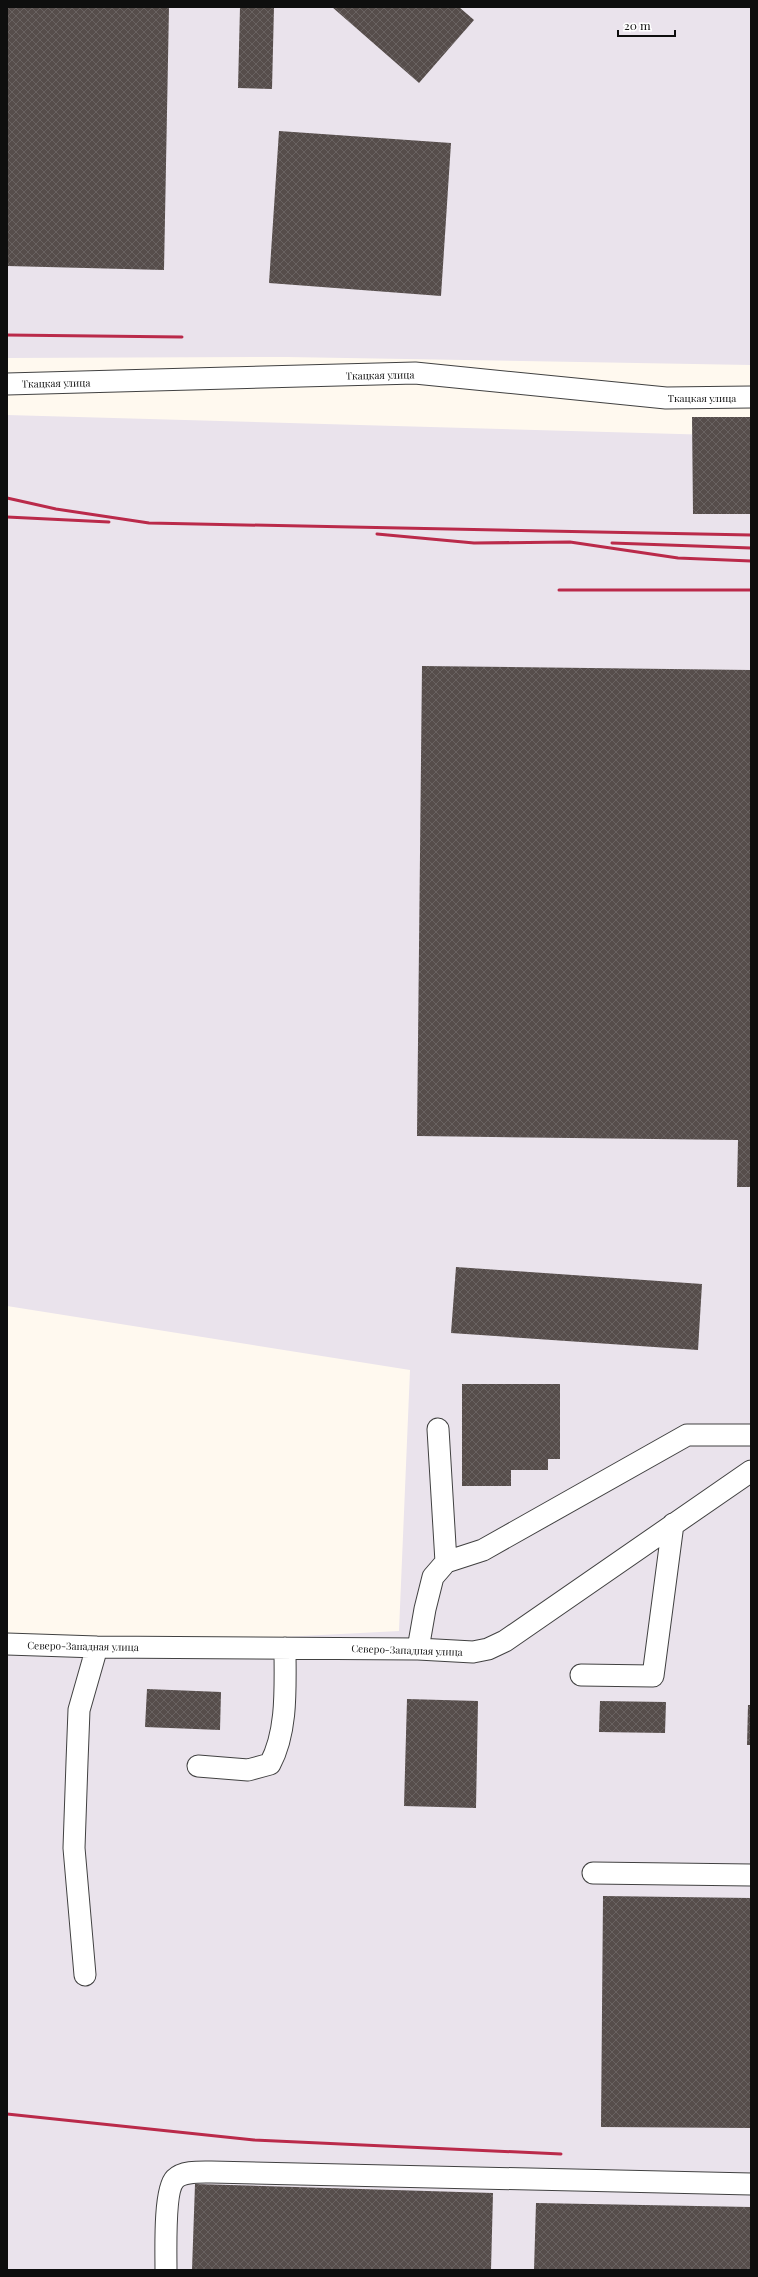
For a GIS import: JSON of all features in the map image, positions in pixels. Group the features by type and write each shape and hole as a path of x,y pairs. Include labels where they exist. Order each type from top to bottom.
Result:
{"street":[{"name":"Ткацкая улица","path":"7,384 415,373 666,398 751,397"},
{"path":"438,1429 446,1562"},
{"path":"418,1649 425,1609 433,1577 446,1562 483,1550 687,1435 751,1435"},
{"name":"Северо-Западная улица","path":"7,1644 97,1648 418,1649 473,1652 488,1649 505,1641 751,1471"},
{"path":"580,1675 653,1676 673,1524"},
{"path":"85,1975 74,1848 79,1710 97,1648"},
{"path":"198,1766 248,1770 270,1764 278,1749 284,1691 285,1648"},
{"path":"593,1873 751,1875"},
{"path":"166,2270 168,2192 175,2179 186,2173 211,2172 751,2184"}],"shaded area":[{"path":"7,7 751,7 751,365 287,357 7,358"},
{"path":"7,415 751,436 751,2270 7,2270 7,1651 399,1631 410,1370 7,1306"}],"building":[{"path":"7,7 169,7 164,270 7,266"},
{"path":"240,7 274,7 272,89 238,88"},
{"path":"332,7 459,7 474,20 419,83"},
{"path":"279,131 451,143 441,296 269,283"},
{"path":"692,417 751,417 751,514 693,514"},
{"path":"422,666 751,670 751,1187 737,1187 738,1140 417,1136"},
{"path":"456,1267 702,1284 698,1350 451,1333"},
{"path":"462,1384 560,1384 560,1459 548,1459 548,1470 511,1470 511,1486 462,1486"},
{"path":"147,1689 221,1692 220,1730 145,1727"},
{"path":"407,1699 478,1701 476,1808 404,1806"},
{"path":"600,1701 666,1702 665,1733 599,1732"},
{"path":"748,1705 751,1705 751,1745 747,1745"},
{"path":"603,1896 751,1898 751,2128 601,2127"},
{"path":"195,2184 493,2193 491,2270 192,2270"},
{"path":"536,2203 751,2207 751,2270 534,2270"}],"railway":[{"path":"7,335 182,337"},
{"path":"7,498 56,509 149,523 751,535"},
{"path":"7,517 109,522"},
{"path":"377,534 474,543 570,542 678,558 751,561"},
{"path":"612,543 751,548"},
{"path":"559,590 751,590"},
{"path":"7,2114 254,2140 561,2154"}]}
